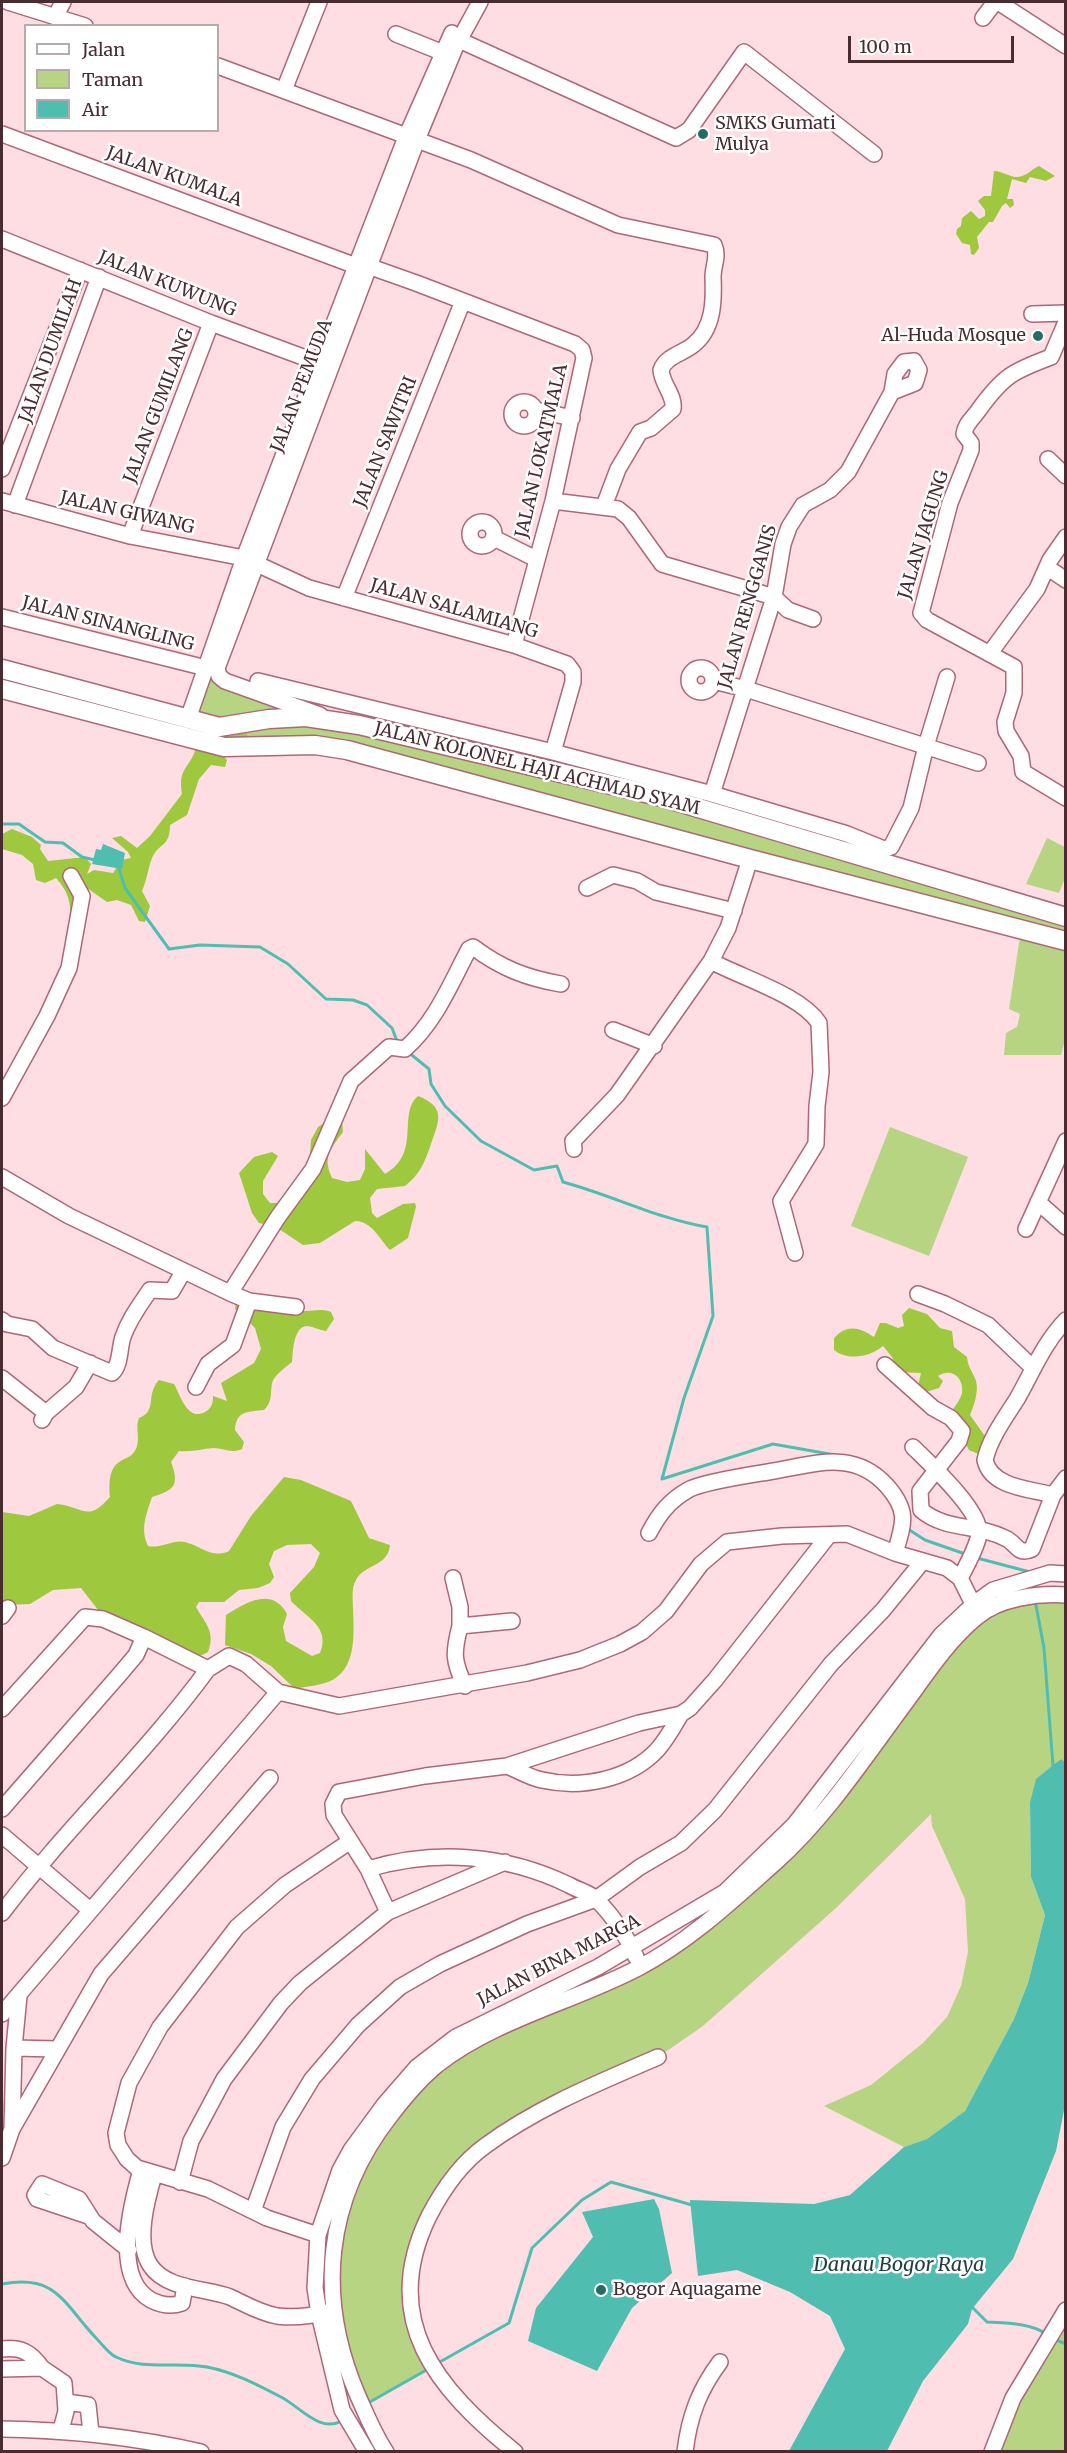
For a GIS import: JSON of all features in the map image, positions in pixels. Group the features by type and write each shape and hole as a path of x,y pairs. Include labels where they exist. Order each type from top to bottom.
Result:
{"main road":[{"name":"JALAN KOLONEL HAJI ACHMAD SYAM","path":"2,669 219,727 269,719 332,719 658,796 1065,917"},
{"path":"42,699 47,681"},
{"name":"JALAN KOLONEL HAJI ACHMAD SYAM","path":"2,689 224,747 304,745 347,750 1065,941"},
{"path":"788,869 801,839"},
{"path":"809,874 822,846"}],"street":[{"path":"8,2 78,24"},
{"path":"55,18 63,2"},
{"path":"284,90 319,2"},
{"name":"JALAN PEMUDA","path":"188,719 411,139 441,52 470,2"},
{"name":"JALAN PEMUDA","path":"411,139 480,2"},
{"path":"983,18 997,2 1065,46"},
{"path":"396,34 441,52"},
{"path":"459,40 676,138 689,130 744,52 874,154"},
{"path":"219,66 526,183 618,225 712,244 717,253 713,275 716,299 709,322 696,342 668,360 662,367 661,377 672,397 673,410 651,428 639,432 618,469 604,506"},
{"name":"JALAN KUMALA","path":"2,134 334,257"},
{"name":"JALAN KUWUNG","path":"2,239 211,323 320,363"},
{"name":"JALAN LOKATMALA","path":"334,257 463,301 575,344 582,350 584,358 553,501 514,645"},
{"name":"JALAN PEMUDA","path":"332,719 225,681 219,676 217,668 250,559 320,363 362,266"},
{"name":"JALAN DUMILAH","path":"2,469 80,270"},
{"name":"JALAN DUMILAH","path":"8,503 99,277"},
{"name":"JALAN SAWITRI","path":"344,598 463,301"},
{"path":"1032,314 1065,313"},
{"name":"JALAN JAGUNG","path":"1065,322 1055,352 1051,357 1038,360 1012,372 993,390 965,429 964,434 971,443 971,450 950,503 921,613 927,620 1014,667 1014,693 1005,722 1006,731 1021,756 1023,772 1065,798"},
{"name":"JALAN GUMILANG","path":"130,536 211,323"},
{"name":"JALAN RENGGANIS","path":"712,794 774,597 783,544 797,512 808,501 830,490 848,472 892,392"},
{"path":"536,410 572,418"},
{"path":"1048,459 1065,476"},
{"path":"553,501 618,509 629,518 662,564 774,597 788,610 813,619"},
{"name":"JALAN GIWANG","path":"8,503 130,536 250,559"},
{"path":"990,653 1037,590 1050,560 1065,537"},
{"path":"495,538 536,559"},
{"name":"JALAN SALAMIANG","path":"250,559 309,588 514,645 567,664 573,672 553,752"},
{"path":"1048,568 1065,580"},
{"name":"JALAN SINANGLING","path":"2,617 206,668"},
{"path":"258,681 553,752 712,794 847,834 885,849 891,847 911,808 926,746 947,677"},
{"path":"713,681 746,689 978,764"},
{"path":"574,1149 573,1141 602,1113 654,1046 711,961 734,911 750,859"},
{"path":"587,888 613,875 637,881 656,892 734,911"},
{"path":"2,1098 47,1016 69,968 82,896 71,876"},
{"path":"230,1293 278,1217 313,1169 351,1080 389,1047 405,1048 418,1036 442,1005 471,947 506,970 532,979 561,984"},
{"path":"711,961 740,977 791,999 819,1023 821,1072 816,1106 816,1144 781,1201 795,1253"},
{"path":"613,1030 654,1046"},
{"path":"1026,1229 1065,1141"},
{"path":"2,1177 69,1216 230,1293 249,1301 296,1307"},
{"path":"1038,1202 1065,1227"},
{"path":"3,1326 32,1329 53,1348 110,1373 115,1372 123,1336 135,1311 150,1290 172,1291 183,1272"},
{"path":"918,1294 945,1304 988,1326 1032,1367"},
{"path":"196,1387 212,1360 233,1345 249,1301"},
{"path":"1053,1495 1009,1484 992,1474 985,1460 989,1445 1041,1351 1065,1320"},
{"path":"2,1378 44,1417 76,1387 90,1363"},
{"path":"885,1365 933,1408 951,1418 962,1431 962,1436 920,1491 921,1510 933,1519 1007,1538 1018,1550 1026,1552 1032,1549 1053,1495 1065,1478"},
{"path":"913,1447 967,1506 979,1532 963,1572 976,1609"},
{"path":"649,1533 661,1511 690,1489 754,1475 839,1461 863,1465 876,1474 895,1494 904,1509 895,1553"},
{"path":"388,1912 368,1869 334,1815 333,1804 339,1792 414,1777 507,1766 639,1724 681,1714 690,1708 715,1680 829,1535"},
{"path":"2,1912 38,1865 106,1791 208,1669 229,1656 246,1664 279,1692 339,1706 465,1686 580,1660 620,1644 642,1632 666,1611 701,1564 727,1542 782,1536 855,1535 895,1553 963,1572"},
{"path":"253,2211 283,2127 312,2079 358,2025 400,1987 440,1964 527,1924 596,1899 640,1867 681,1843 715,1810 831,1664 883,1610 923,1561"},
{"path":"996,1597 1057,1594 1060,1573"},
{"name":"JALAN BINA MARGA","path":"385,2451 373,2431 315,2288 318,2235 331,2192 351,2150 384,2105 417,2067 456,2037 632,1948 725,1892 794,1825 941,1635 996,1597 1060,1573"},
{"path":"453,1578 460,1607 455,1664 465,1686"},
{"name":"JALAN BINA MARGA","path":"363,2446 342,2409 325,2312 336,2225 344,2200 366,2151 384,2124 416,2085 468,2044 641,1967 705,1923 785,1853 817,1819 976,1609"},
{"path":"2,1709 85,1617 104,1619 208,1669"},
{"path":"460,1626 512,1621"},
{"path":"4,1803 120,1674 136,1655 144,1637"},
{"path":"2,2014 279,1692"},
{"path":"507,1766 540,1780 562,1783 603,1779 620,1774 633,1769 657,1749 681,1714"},
{"path":"2,2158 12,2129 38,2088 57,2049 101,1974 270,1778"},
{"path":"2,1835 90,1910"},
{"path":"318,2235 253,2211 208,2189 148,2172 126,2159 118,2145 116,2133 129,2083 160,2027 237,1928 285,1885 349,1842"},
{"path":"368,1869 394,1861 433,1856 505,1862 559,1881 596,1899 632,1948 641,1967"},
{"path":"180,2182 191,2141 207,2108 224,2079 281,2003 339,1949 388,1912 505,1862"},
{"path":"12,2129 14,2048 19,1996"},
{"path":"14,2048 57,2049"},
{"path":"515,2451 453,2397 431,2365 415,2327 411,2272 423,2229 449,2180 483,2147 554,2103 658,2057"},
{"path":"148,2172 131,2210 129,2250 132,2281 142,2295 157,2304 174,2306 182,2303 185,2286"},
{"path":"148,2172 143,2235 150,2265 169,2280 228,2296 275,2315 325,2312"},
{"path":"88,2216 129,2250"},
{"path":"992,2451 1013,2398 1062,2316"},
{"path":"2,2349 24,2350 34,2357 42,2368 63,2381 66,2402 61,2430"},
{"path":"685,2451 693,2408 707,2378 720,2361"},
{"path":"2,2369 42,2368"},
{"path":"66,2402 88,2405 91,2433"},
{"path":"2,2429 91,2433 201,2451"}],"green space":[{"path":"471,2 480,2 459,40 219,676 331,719 607,785 1065,918 1066,1036 1061,1055 1004,1055 1006,1033 1017,1027 1020,1014 1009,1009 1021,930 349,750 224,747 2,689 2,669 188,719 441,52"},
{"path":"1039,166 1055,176 1046,181 1030,177 1026,183 1012,179 1007,199 1013,199 1014,205 1010,208 1006,203 1002,206 993,222 989,222 977,237 979,248 974,255 971,254 970,245 962,243 956,234 957,229 961,226 962,218 971,211 979,219 985,216 985,210 978,201 984,196 991,196 994,171 1018,177"},
{"path":"188,719 243,723 251,746 223,755 227,760 225,767 211,765 199,779 187,815 170,825 168,838 152,858 142,891 150,906 145,922 139,921 131,905 117,900 107,902 87,888 64,957 70,907 64,888 56,878 45,883 36,880 33,864 22,855 2,849 2,834 12,829 32,837 41,845 40,849 48,861 85,857 91,864 87,874 94,870 113,873 121,860 131,858 128,852 112,838 121,836 137,848 150,836 182,794 181,779 195,751"},
{"path":"1047,838 1065,847 1065,878 1059,893 1026,884"},
{"path":"418,1096 434,1106 438,1117 423,1164 414,1178 405,1186 377,1189 370,1198 372,1213 377,1218 403,1204 415,1203 408,1238 390,1250 371,1228 355,1221 320,1243 303,1245 276,1227 259,1223 252,1213 239,1173 254,1157 272,1152 278,1156 263,1181 263,1194 270,1203 280,1203 309,1168 311,1140 318,1127 330,1119 342,1120 343,1132 328,1158 332,1178 347,1182 360,1180 365,1169 365,1149 385,1174 403,1155 409,1113"},
{"path":"890,1127 968,1157 929,1256 851,1226"},
{"path":"249,1294 269,1298 299,1310 331,1312 334,1319 326,1331 306,1326 298,1331 294,1341 292,1362 273,1380 267,1407 264,1410 240,1415 236,1423 235,1430 244,1442 242,1449 231,1451 213,1448 179,1451 171,1462 175,1482 166,1492 152,1497 144,1534 148,1546 153,1547 180,1541 212,1553 229,1551 251,1516 284,1477 301,1480 351,1501 369,1538 390,1545 388,1552 385,1558 364,1571 354,1583 352,1651 344,1669 328,1682 295,1689 271,1666 251,1654 225,1645 226,1615 250,1602 266,1599 274,1601 287,1614 283,1627 286,1641 312,1656 320,1653 323,1644 320,1629 291,1601 290,1593 314,1567 320,1553 311,1544 287,1545 274,1551 269,1564 274,1577 270,1583 258,1588 239,1590 224,1602 199,1602 196,1607 208,1628 211,1639 208,1652 202,1655 189,1656 102,1615 81,1588 53,1590 30,1604 2,1605 2,1512 29,1516 57,1504 85,1511 91,1511 102,1505 110,1497 110,1482 115,1466 130,1456 137,1446 139,1418 148,1411 153,1391 159,1380 174,1384 185,1405 193,1413 205,1412 212,1405 213,1396 227,1401 221,1383 254,1363 261,1349 255,1328 235,1309 236,1302"},
{"path":"909,1308 927,1314 940,1328 952,1331 954,1347 967,1357 977,1385 976,1398 970,1415 987,1439 981,1455 969,1450 950,1415 962,1393 961,1383 956,1375 948,1373 938,1376 943,1381 939,1388 926,1392 917,1391 921,1373 897,1372 892,1357 883,1346 872,1353 859,1356 846,1356 834,1350 834,1338 848,1329 858,1329 874,1337 880,1323 898,1328 904,1326 902,1315"},
{"path":"1065,1594 1065,1763 1060,1759 1030,1803 1031,1877 1045,1915 1028,1983 1014,2019 965,2111 927,2139 904,2147 824,2106 871,2085 923,2043 947,2017 961,1986 968,1952 965,1899 932,1826 931,1814 836,1908 703,2026 658,2057 483,2147 423,2229 411,2297 432,2367 364,2406 331,2298 355,2171 436,2067 641,1967 785,1853 978,1615"},
{"path":"1065,2310 1065,2451 992,2452"}],"water":[{"path":"103,844 125,853 122,869 92,864 96,849 101,850"},
{"name":"Danau Bogor Raya","path":"1061,1759 1066,1763 1066,2100 1056,2151 1013,2259 972,2309 968,2324 923,2381 887,2451 789,2451 845,2349 830,2316 790,2292 737,2270 698,2276 690,2200 814,2204 850,2195 904,2147 927,2139 965,2111 1014,2019 1028,1983 1045,1915 1031,1877 1030,1803 1036,1779"},
{"name":"Bogor Aquagame","path":"654,2199 659,2209 672,2273 632,2308 597,2371 528,2341 536,2308 593,2237 582,2212"}],"waterway":[{"path":"2,824 19,824 45,842 63,843 82,857 95,860"},
{"path":"118,866 125,888 169,949 200,945 260,947 288,964 326,999 353,1000 367,1005 392,1028 397,1041"},
{"path":"408,1052 429,1069 431,1084 445,1106 481,1141 534,1170 557,1166 563,1182 653,1213 707,1227 713,1316 684,1398 662,1479 773,1444 835,1455"},
{"path":"908,1529 925,1540 968,1555"},
{"path":"977,1558 1030,1572"},
{"path":"1035,1600 1044,1648 1053,1766"},
{"path":"438,2363 509,2323 532,2248 582,2200 611,2182 692,2205"},
{"path":"2,2284 20,2282 47,2287 66,2303 106,2349 116,2357 138,2364 195,2365 217,2369 287,2400 318,2421 334,2424 343,2420"},
{"path":"972,2307 987,2322 1025,2326 1046,2334"},
{"path":"1054,2339 1066,2344"},
{"path":"368,2403 430,2368"}],"place":[{"name":"SMKS Gumati Mulya","path":"703,134"},
{"name":"Al-Huda Mosque","path":"1038,336"},
{"name":"Bogor Aquagame","path":"601,2290"}]}
